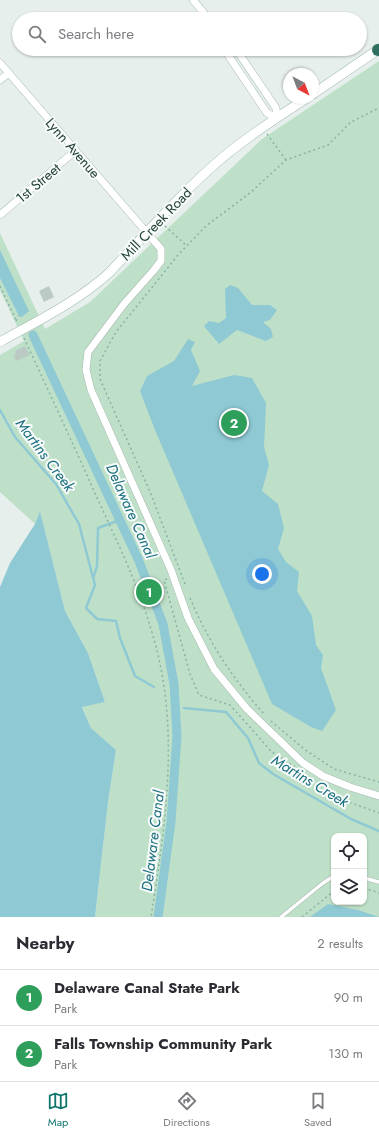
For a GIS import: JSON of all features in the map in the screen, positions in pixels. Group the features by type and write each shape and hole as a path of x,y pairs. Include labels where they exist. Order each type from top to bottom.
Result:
{"main road":[{"path":"319,90 379,50"},
{"name":"Mill Creek Road","path":"0,342 83,294 109,272 211,168 263,128 298,104"}],"street":[{"path":"193,0 203,12"},
{"path":"229,56 267,112 277,118"},
{"path":"241,56 276,108 277,118"},
{"name":"Lynn Avenue","path":"0,63 161,249 161,261 105,328 88,352 86,370 91,390 170,570 188,618 214,668 247,708 303,762 323,776 350,787 379,796"},
{"path":"0,80 9,73"},
{"name":"1st Street","path":"0,215 75,151"}],"lane":[{"path":"281,917 331,878"},
{"path":"367,879 379,882"}],"path":[{"path":"187,590 151,494 100,378 100,361 116,332 187,246 206,226 250,193 286,160 328,145 351,122 379,108"},
{"path":"263,128 286,160"},
{"path":"160,220 187,246"},
{"path":"0,286 16,321 19,316"},
{"path":"29,341 26,342 132,573 150,622 164,686 168,735 168,776 163,838 151,917"},
{"path":"189,597 202,627 221,659 267,718 304,749 334,769 379,782"},
{"path":"367,889 379,893"},
{"path":"302,917 331,893"}],"green space":[{"path":"379,61 379,917 95,917 108,802 116,750 91,728 82,706 105,702 88,653 65,611 40,511 35,524 0,492 0,355 24,341 0,290 0,233 45,329 90,302 262,139 314,104 319,104 319,101"}],"water":[{"path":"0,250 29,311 22,317 19,316 0,278"},
{"path":"230,285 238,288 252,305 270,305 277,310 270,320 263,322 271,329 273,337 266,341 237,330 219,344 204,326 209,321 219,323 226,318 225,289"},
{"path":"188,339 195,342 191,350 200,371 192,386 234,375 252,378 266,403 264,447 269,465 262,491 278,504 284,528 278,549 286,562 299,572 297,591 312,616 316,645 323,655 321,668 336,710 322,731 311,727 272,704 155,430 140,391 147,376 174,361"},
{"path":"40,511 65,611 88,653 105,702 82,707 91,728 116,750 108,802 95,917 0,917 0,587 10,563 35,524"},
{"path":"328,904 358,910 379,917 310,917"}],"building":[{"path":"49,286 54,297 44,302 39,291"},
{"path":"25,346 30,355 16,361 13,355 16,354 15,351"}],"waterway":[{"name":"Delaware Canal","path":"33,335 139,561 163,624 174,684 177,736 171,822 158,917"},
{"name":"Martins Creek","path":"0,410 15,437 56,484 79,524 95,585 86,608 97,619 116,621 120,638 135,676 154,687"},
{"path":"94,576 97,566 98,528 120,520"},
{"name":"Martins Creek","path":"184,708 226,712 248,738 259,763 273,774 351,819 379,831"}],"place":[{"name":"Falls Township Community Park","path":"234,423"},
{"name":"Delaware Canal State Park","path":"149,592"}]}
